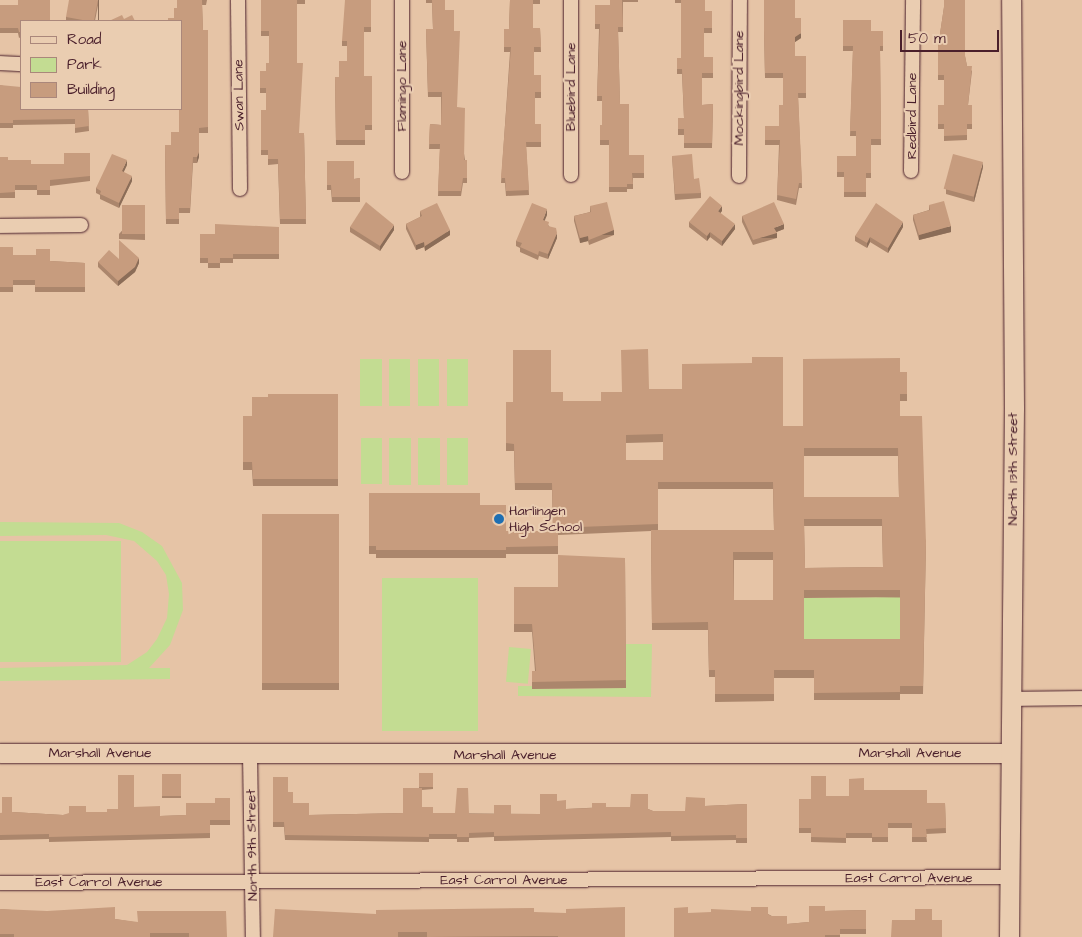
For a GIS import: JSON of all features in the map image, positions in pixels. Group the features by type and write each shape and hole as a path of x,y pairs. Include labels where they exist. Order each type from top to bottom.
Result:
{"street":[{"name":"Swan Lane","path":"238,0 240,189"},
{"name":"Flamingo Lane","path":"402,0 402,172"},
{"name":"Bluebird Lane","path":"571,0 571,175"},
{"name":"Mockingbird Lane","path":"739,176 740,0"},
{"name":"Redbird Lane","path":"912,171 913,0"},
{"name":"North 13th Street","path":"1009,937 1009,753 1012,699 1011,0"},
{"path":"0,64 20,64"},
{"path":"0,226 81,225"},
{"path":"1012,699 1082,698"},
{"name":"Marshall Avenue","path":"0,753 1009,753"},
{"name":"North 9th Street","path":"250,754 253,937"},
{"name":"East Carrol Avenue","path":"0,883 1009,877"}],"green space":[{"path":"360,359 382,359 382,406 360,406"},
{"path":"389,359 410,359 410,406 389,406"},
{"path":"418,359 439,359 439,406 418,406"},
{"path":"447,359 468,359 468,406 447,406"},
{"path":"361,438 382,438 382,484 361,484"},
{"path":"389,438 411,438 411,485 389,485"},
{"path":"418,438 440,438 440,485 418,485"},
{"path":"447,438 468,438 468,485 447,485"},
{"path":"0,522 119,523 142,532 162,546 182,583 183,610 170,645 149,668 170,668 170,679 0,681 0,668 127,665 147,652 157,639 167,618 169,594 166,575 157,561 134,541 106,535 0,536"},
{"path":"0,541 121,541 121,662 0,662"},
{"path":"382,578 478,578 478,731 382,731"},
{"path":"900,597 900,647 785,646 804,598"},
{"path":"626,644 652,644 651,697 518,696 518,686 532,686 533,689 626,688"},
{"path":"509,647 531,649 528,684 506,682"}],"building":[{"path":"18,0 50,0 50,20 20,20 20,32 18,28 0,28 0,5 18,5"},
{"path":"69,0 98,0 94,20 66,17"},
{"path":"177,0 202,0 203,30 208,30 208,127 199,128 199,152 197,157 193,157 190,208 179,208 179,219 166,219 165,145 171,145 171,132 179,132 179,110 182,110 182,20 168,20 168,18 174,18 174,8 177,8"},
{"path":"261,0 297,0 297,63 303,63 299,133 304,133 306,219 280,219 278,159 268,159 268,150 261,150 261,110 266,110 266,88 260,88 260,71 266,71 266,63 269,63 269,31 261,31"},
{"path":"345,0 371,0 371,27 364,27 364,76 372,76 372,125 365,125 365,140 336,140 335,77 339,77 339,61 347,61 347,41 342,41"},
{"path":"432,0 445,0 445,10 454,10 454,31 460,31 457,107 465,108 464,160 467,160 467,178 463,178 461,191 438,191 440,144 429,144 430,124 441,125 442,92 428,92 426,29 433,29"},
{"path":"510,0 533,0 533,28 540,28 541,47 534,47 534,75 541,75 541,92 535,92 535,124 541,124 541,142 526,142 529,190 506,191 505,178 501,178 511,47 504,47 504,29 509,29"},
{"path":"610,0 622,0 623,27 618,27 620,104 629,104 629,155 644,155 644,173 632,173 633,184 627,184 627,187 609,187 609,140 600,140 602,96 597,96 600,24 595,24 595,5 610,5"},
{"path":"681,0 705,0 705,11 712,11 712,28 704,28 704,57 713,57 713,73 702,73 702,105 713,104 712,143 684,143 684,129 678,129 678,118 684,118 682,69 677,69 677,58 681,58"},
{"path":"764,0 795,0 795,18 801,18 801,33 795,37 795,56 806,56 806,93 798,93 802,183 799,183 796,199 777,195 780,140 765,140 765,126 779,126 779,105 783,105 783,73 765,73"},
{"path":"944,0 965,0 965,56 967,66 972,66 968,105 972,105 972,124 967,124 967,135 944,136 944,124 938,124 938,105 944,105 944,75 938,75 938,47"},
{"path":"122,15 124,19 132,15 134,20 111,20"},
{"path":"843,20 871,20 871,31 883,31 883,46 880,46 881,139 871,139 871,173 866,173 866,192 844,192 844,172 837,172 837,156 856,156 856,131 850,131 853,46 843,46"},
{"path":"0,85 20,87 20,110 88,110 89,126 75,128 75,119 13,120 13,123 0,123"},
{"path":"64,153 90,153 90,176 50,180 50,190 37,190 37,185 15,185 15,192 0,193 0,157 8,157 8,160 31,160 31,164 64,164"},
{"path":"112,154 127,160 122,171 132,176 119,203 100,194 101,191 96,188"},
{"path":"692,154 694,179 699,178 701,193 675,194 672,156"},
{"path":"953,154 983,162 974,197 944,189"},
{"path":"327,161 354,161 354,179 360,178 360,197 332,197 331,185 327,185"},
{"path":"710,196 722,206 718,211 735,224 722,241 710,232 707,236 689,222"},
{"path":"944,201 951,226 919,235 913,215 930,210 929,205"},
{"path":"366,202 394,225 380,246 350,227"},
{"path":"607,202 614,230 589,240 588,236 580,238 574,216 591,212 590,206"},
{"path":"774,202 784,224 774,228 777,233 753,240 742,216"},
{"path":"437,203 450,230 425,246 424,242 416,245 406,224 422,216 420,211"},
{"path":"532,203 547,209 543,220 549,222 548,226 556,228 557,233 548,254 539,251 538,255 520,247 522,243 516,241"},
{"path":"876,203 903,222 888,248 870,237 867,243 855,236"},
{"path":"122,205 145,205 145,234 122,234"},
{"path":"215,224 279,227 279,254 233,254 233,258 220,258 220,263 208,263 208,258 200,258 200,234 215,234"},
{"path":"119,240 139,258 135,267 118,281 98,262 109,250 119,259"},
{"path":"0,247 13,247 13,255 36,255 36,249 50,249 50,261 85,263 85,287 35,287 35,280 13,280 13,287 0,287"},
{"path":"648,349 649,389 682,389 682,364 752,363 752,357 783,357 783,426 803,426 803,359 900,358 900,372 907,372 907,394 900,394 900,416 922,416 926,543 923,686 900,686 900,692 814,693 814,670 774,670 774,694 715,694 715,670 709,670 708,622 652,623 651,530 774,530 773,482 658,482 658,524 553,528 552,483 515,483 514,444 506,443 506,402 513,402 513,350 551,350 551,392 563,392 563,401 601,401 601,392 622,392 621,350","holes":["663,434 663,460 626,460 626,435","804,448 898,448 899,497 804,497","804,519 882,519 883,567 805,568","733,552 773,552 773,600 734,600","804,590 900,590 900,639 804,639"]},
{"path":"268,394 338,394 338,479 253,479 252,462 243,462 243,416 252,416 252,397 268,397"},
{"path":"369,493 480,493 480,505 506,505 506,531 558,531 558,546 506,547 506,550 376,550 376,546 369,546"},
{"path":"262,514 339,514 339,683 262,683"},
{"path":"558,555 625,558 626,680 532,682 532,671 536,671 532,624 514,624 514,587 558,587"},
{"path":"419,773 433,773 433,787 419,787"},
{"path":"162,774 181,774 181,796 162,796"},
{"path":"118,775 134,775 134,807 160,806 160,816 186,815 186,803 215,803 215,798 230,798 230,820 210,820 210,833 49,837 49,834 0,835 2,797 12,797 12,812 63,815 69,813 69,806 86,806 86,812 107,812 107,809 118,809"},
{"path":"811,776 826,776 826,796 849,796 849,779 864,778 864,790 927,790 927,803 945,803 946,828 926,829 927,837 912,837 912,823 888,823 888,837 872,837 872,833 846,833 846,838 811,837 811,828 799,828 799,799 811,799"},
{"path":"273,777 288,777 288,792 293,792 293,803 309,803 309,815 403,813 403,788 422,788 422,807 433,807 433,813 455,813 457,788 468,788 469,814 494,814 494,805 511,805 511,814 540,814 540,794 557,794 557,801 566,800 566,809 592,808 592,803 606,803 606,807 630,807 631,794 648,794 648,809 653,811 685,811 686,797 705,798 705,806 747,804 747,838 736,838 736,835 671,836 671,832 494,836 494,832 469,833 469,837 457,837 457,834 429,834 429,837 285,835 284,822 273,822"},
{"path":"809,906 825,906 825,911 866,910 866,929 840,929 840,935 825,935 825,937 674,937 674,908 688,907 688,913 711,912 711,909 751,911 751,907 768,907 768,914 771,916 787,916 787,924 809,922"},
{"path":"115,907 115,919 138,922 137,911 226,911 227,937 189,937 189,933 150,933 150,937 14,937 14,934 0,934 0,909 47,911"},
{"path":"625,907 625,937 427,937 427,932 398,932 398,937 273,937 275,909 376,914 376,910 534,908 534,912 566,913 566,909"},
{"path":"915,909 932,909 932,920 942,920 942,937 891,937 892,920 915,920"}],"place":[{"name":"Harlingen High School","path":"499,519"}]}
